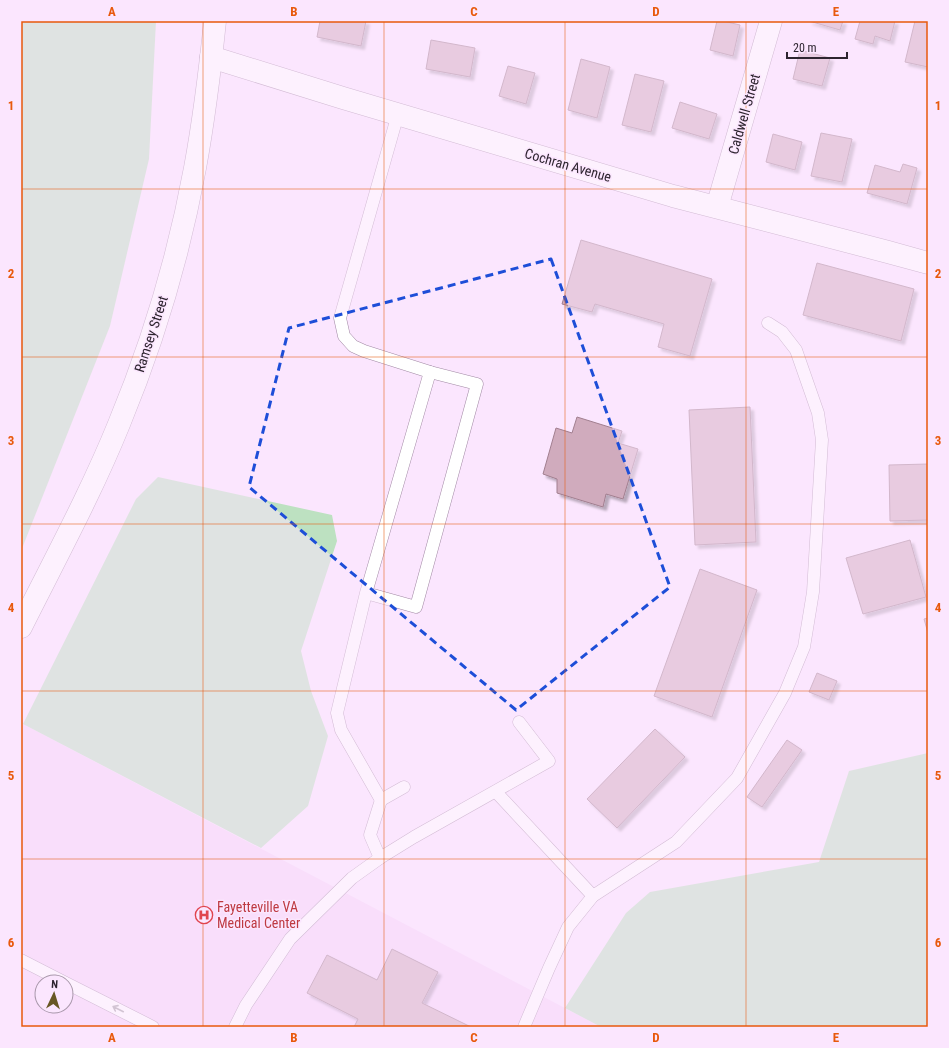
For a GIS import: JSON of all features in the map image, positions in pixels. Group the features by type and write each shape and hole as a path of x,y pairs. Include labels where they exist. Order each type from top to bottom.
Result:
{"street":[{"name":"Ramsey Street","path":"21,626 95,478 119,424 143,360 165,293 194,169 215,21"},
{"name":"Caldwell Street","path":"716,207 771,21"},
{"name":"Cochran Avenue","path":"211,57 673,196 928,263"}],"lane":[{"path":"366,593 416,607 477,384 430,372 364,351 353,346 344,336 340,318 398,114"},
{"path":"524,1027 568,927 593,896 676,842 737,778 785,693 804,647 813,592 822,440 818,413 796,350 782,332 768,323"},
{"path":"381,800 341,730 337,713 366,593 430,372"},
{"path":"235,1027 246,1005 290,939 352,878 380,858 549,761 519,722"},
{"path":"380,858 370,835 381,800 404,787"},
{"path":"496,792 593,896"},
{"path":"21,960 49,974"},
{"path":"74,987 153,1027"}],"highlighted area":[{"path":"551,259 670,587 516,710 249,487 289,328"}],"shaded area":[{"name":"Fayetteville VA Medical Center","path":"23,724 601,1027 21,1027 21,728"}],"green space":[{"path":"21,21 156,21 149,159 110,326 21,551"},
{"path":"158,477 332,515 337,541 301,651 311,691 328,736 308,806 261,848 23,724 136,499"},
{"path":"928,753 928,1027 601,1027 565,1008 626,913 650,892 819,862 849,771"}],"building":[{"path":"320,21 366,21 361,46 317,37"},
{"path":"717,21 740,25 733,56 710,50"},
{"path":"809,21 843,21 840,30"},
{"path":"860,21 895,21 890,41 875,36 873,44 855,39"},
{"path":"915,21 928,22 928,67 905,62"},
{"path":"431,40 475,48 470,77 426,69"},
{"path":"800,50 830,58 822,86 793,79"},
{"path":"581,59 610,67 597,118 568,110"},
{"path":"508,66 535,73 526,104 499,96"},
{"path":"635,74 664,81 651,132 622,125"},
{"path":"680,102 717,114 709,139 672,128"},
{"path":"821,133 852,139 842,182 811,176"},
{"path":"773,134 802,142 795,170 766,162"},
{"path":"903,164 917,168 907,204 867,193 875,165 900,172"},
{"path":"581,240 712,279 690,356 658,347 664,324 595,304 592,312 562,304"},
{"path":"817,263 914,289 901,341 803,315"},
{"path":"750,407 756,542 695,545 689,410"},
{"path":"577,417 622,431 618,443 638,449 623,499 606,494 603,507 557,493 557,479 543,474 556,428 572,433"},
{"path":"928,464 928,520 890,521 889,465"},
{"path":"910,540 926,597 863,614 846,558"},
{"path":"700,569 757,590 712,717 654,696"},
{"path":"928,618 928,633 924,619"},
{"path":"817,673 837,681 829,700 809,692"},
{"path":"655,729 685,757 617,828 587,799"},
{"path":"787,740 802,750 762,807 747,797"},
{"path":"392,949 438,972 422,1003 471,1027 354,1027 358,1019 307,993 327,955 377,980"}],"place":[{"name":"Fayetteville VA Medical Center","path":"204,915"}]}
